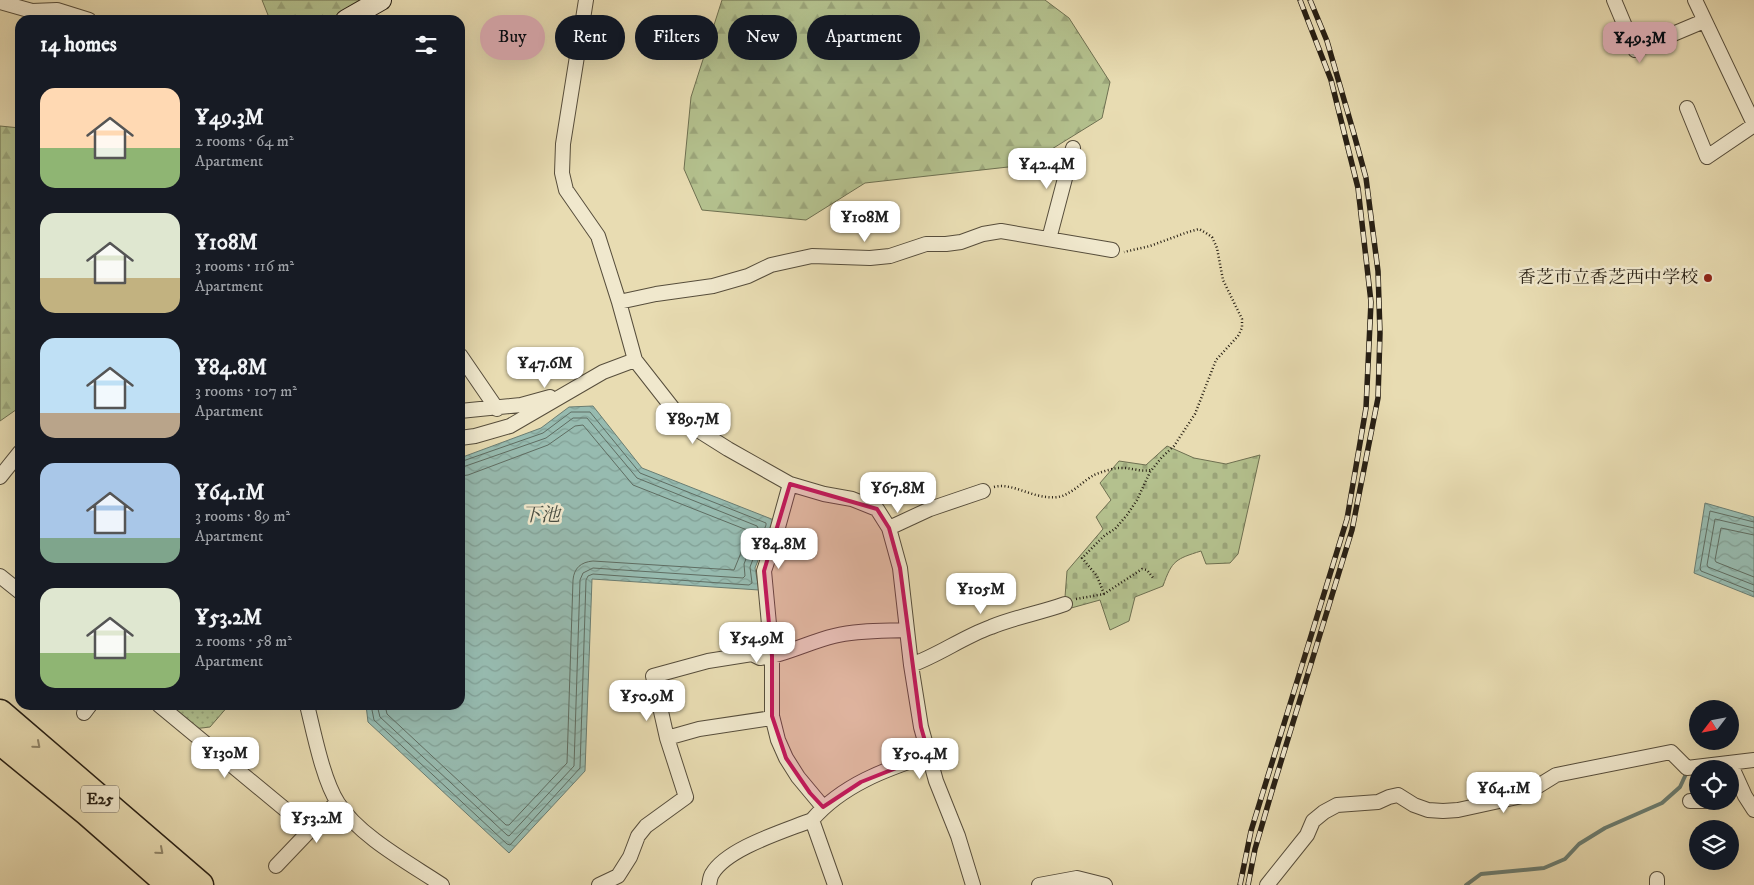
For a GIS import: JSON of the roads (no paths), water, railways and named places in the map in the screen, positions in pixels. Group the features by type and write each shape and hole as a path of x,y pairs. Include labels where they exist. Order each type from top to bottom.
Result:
{"highway":[{"name":"E25","path":"0,713 200,885"},
{"name":"E25","path":"0,741 88,813 170,885"},
{"path":"0,757 73,812 88,813"}],"street":[{"path":"359,15 381,0"},
{"path":"586,0 563,144 562,173 566,190 598,236 620,302 635,360 682,420 768,473 790,484 824,494 852,499 877,509 889,528 900,568 911,664 921,728 936,781 958,836 973,885"},
{"path":"1614,0 1635,50 1704,21"},
{"path":"1686,108 1707,157 1754,124 1695,0"},
{"path":"0,2 32,11 56,10 72,15"},
{"path":"1049,239 1073,148"},
{"path":"620,302 656,294 713,286 748,276 772,265 812,256 870,258 890,256 926,244 961,242 983,234 1001,231 1112,250"},
{"path":"465,437 510,426 603,372 635,360"},
{"path":"465,362 498,409"},
{"path":"465,411 498,409 521,405 566,393"},
{"path":"0,478 15,458"},
{"path":"790,484 764,571 772,656 772,718 778,740 786,758 798,777 823,807"},
{"path":"889,528 930,509 983,491"},
{"path":"0,576 15,588"},
{"path":"911,664 933,656 989,627 1065,604"},
{"path":"600,885 618,876 630,857 638,836 646,826 686,797 667,738 653,676 708,661 752,654 760,658 786,653 816,640 837,635 907,630"},
{"path":"165,710 310,830"},
{"path":"308,710 328,782 337,802 358,828 442,885"},
{"path":"667,738 699,729 772,718"},
{"path":"1267,885 1307,835 1314,821 1324,812 1337,805 1378,802 1388,797 1398,796 1414,805 1442,812 1522,796 1556,775 1670,752 1689,768"},
{"path":"709,885 712,874 721,863 738,851 812,820 823,807 861,782 929,755"},
{"path":"1739,762 1754,760"},
{"path":"1739,793 1752,805"},
{"path":"276,866 337,802"},
{"path":"812,820 835,885"},
{"path":"1039,885 1077,878 1105,885"}],"water":[{"name":"下池","path":"593,406 642,468 774,520 755,568 759,590 592,579 585,771 509,853 368,722 367,710 465,710 465,456 541,428 569,407"},
{"path":"1705,503 1754,517 1754,597 1694,573"}],"waterway":[{"path":"1466,885 1481,874 1544,868 1565,859 1579,844 1605,828 1662,803 1680,787 1688,773"}],"railway":[{"path":"1240,885 1251,831 1347,519 1366,408 1371,302 1358,188 1331,80 1300,0"},
{"path":"1248,885 1255,849 1352,530 1378,398 1380,333 1378,271 1366,178 1327,41 1310,0"}],"place":[{"name":"香芝市立香芝西中学校","path":"1708,278"}]}
